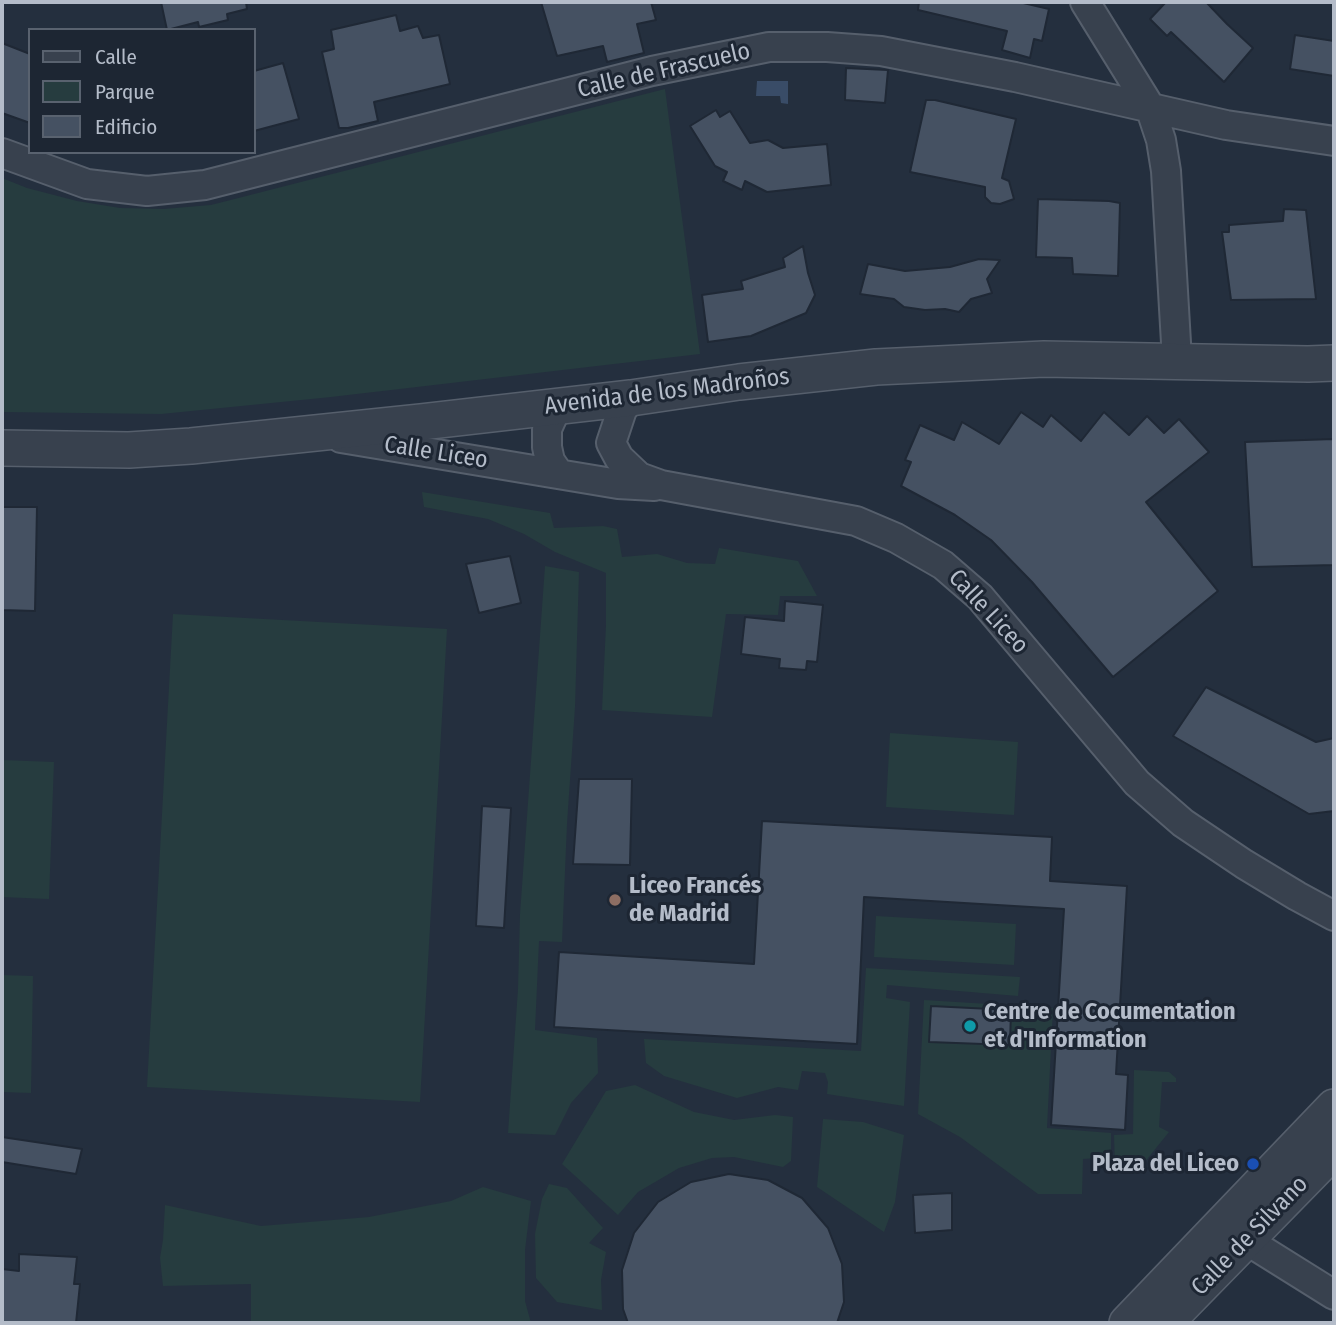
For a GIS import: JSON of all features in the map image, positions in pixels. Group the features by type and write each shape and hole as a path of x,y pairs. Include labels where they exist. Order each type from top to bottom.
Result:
{"street":[{"path":"1085,2 1150,107 1161,139 1167,171 1177,360"},
{"name":"Calle de Frascuelo","path":"2,153 87,184 148,191 205,185 652,71 769,47 881,51 1015,77 1226,125 1334,141"},
{"name":"Avenida de los Madroños","path":"2,448 128,450 191,446 557,407 739,382 876,367 1044,359 1334,363"},
{"name":"Calle Liceo","path":"631,398 622,410 611,443 619,458 639,477 661,485 856,521 896,538 943,565 980,597 1137,783 1183,823 1244,864 1334,916"},
{"path":"557,407 547,429 547,447 550,461 559,474"},
{"name":"Calle Liceo","path":"314,434 618,484 661,485"},
{"name":"Calle Liceo","path":"1244,864 1334,893"},
{"name":"Calle de Silvano","path":"1127,1323 1334,1107"},
{"name":"Calle de Silvano","path":"1165,1323 1334,1150"},
{"path":"1246,1240 1334,1295"}],"green space":[{"path":"665,89 700,354 161,414 2,412 2,178 27,188 77,201 120,208 164,209 211,205"},
{"path":"422,492 550,513 554,528 603,526 617,529 622,557 657,554 687,563 715,564 719,548 798,561 817,596 780,596 778,615 726,614 712,717 602,710 606,573 555,552 524,534 488,519 424,507"},
{"path":"545,566 579,572 575,707 562,942 539,941 535,1030 597,1038 598,1073 571,1103 555,1135 508,1133 518,989 520,914"},
{"path":"173,614 447,629 420,1102 147,1087"},
{"path":"890,733 1018,742 1014,815 886,807"},
{"path":"2,760 54,762 49,899 2,897"},
{"path":"876,916 1016,924 1014,965 874,957"},
{"path":"866,968 1020,977 1018,996 887,985 886,998 910,1002 904,1106 827,1094 828,1082 825,1073 802,1071 798,1090 778,1087 737,1098 664,1076 646,1063 644,1039 861,1051"},
{"path":"2,975 33,976 31,1093 2,1092"},
{"path":"924,1000 1053,1008 1047,1128 1111,1133 1111,1157 1083,1159 1082,1194 1038,1194 960,1137 918,1114"},
{"path":"1134,1070 1169,1072 1176,1078 1176,1082 1162,1082 1159,1127 1169,1132 1135,1174 1115,1167 1114,1135 1133,1134"},
{"path":"635,1085 694,1112 734,1120 775,1115 793,1117 791,1161 783,1167 734,1157 712,1158 679,1168 638,1192 618,1215 562,1164 606,1091"},
{"path":"823,1119 863,1122 904,1135 895,1202 884,1232 817,1187"},
{"path":"549,1184 567,1188 603,1228 589,1243 606,1252 601,1280 602,1310 557,1302 536,1278 535,1234 542,1199"},
{"path":"483,1187 531,1201 525,1250 525,1301 531,1323 251,1323 251,1284 163,1286 160,1258 165,1205 261,1226 369,1217 451,1201"}],"water":[{"path":"757,81 788,81 788,104 781,103 780,96 756,96"}],"building":[{"path":"161,2 246,2 247,9 227,14 228,20 199,27 198,22 167,28"},
{"path":"541,2 651,2 656,20 637,24 644,53 607,62 603,46 557,56"},
{"path":"919,2 1019,2 1049,9 1042,41 1034,39 1030,58 1002,50 1007,31 918,10"},
{"path":"1166,2 1206,2 1253,48 1224,82 1171,32 1167,36 1150,19"},
{"path":"396,15 400,31 418,26 423,38 439,35 450,84 374,102 378,121 339,128 322,52 334,49 331,30"},
{"path":"1295,35 1334,41 1334,76 1290,69"},
{"path":"2,43 28,53 28,122 2,113"},
{"path":"283,63 299,119 256,130 256,70"},
{"path":"846,68 888,70 885,103 845,100"},
{"path":"926,100 1016,119 1002,178 1009,181 1014,199 1000,204 991,203 985,197 985,187 910,172"},
{"path":"716,110 720,117 730,111 750,143 768,140 783,148 827,144 831,185 767,192 745,181 742,190 723,181 727,172 715,166 690,126"},
{"path":"1038,199 1120,203 1118,276 1073,274 1072,258 1036,257"},
{"path":"1284,209 1306,210 1316,299 1231,300 1222,232 1229,232 1229,225 1283,221"},
{"path":"803,246 815,295 806,313 751,336 708,342 702,295 743,289 741,281 785,267 783,258"},
{"path":"979,259 1000,260 987,279 992,293 971,299 959,312 904,307 894,299 860,294 868,264 905,271 950,267"},
{"path":"1021,412 1043,427 1051,415 1081,441 1104,412 1129,435 1147,416 1164,433 1179,419 1209,452 1146,502 1218,591 1113,677 1032,582 991,540 955,515 901,486 911,462 905,460 920,425 954,440 962,422 999,444"},
{"path":"1334,439 1334,565 1252,567 1245,442"},
{"path":"2,507 37,507 35,611 2,610"},
{"path":"510,556 521,603 479,613 466,564"},
{"path":"785,601 823,605 817,662 807,661 806,670 779,668 780,659 741,654 745,617 784,621"},
{"path":"1206,687 1316,742 1334,738 1334,811 1309,814 1173,736"},
{"path":"579,779 632,779 630,865 573,864"},
{"path":"482,806 511,808 504,928 476,926"},
{"path":"762,821 1052,837 1050,881 1127,886 1116,1074 1128,1075 1125,1130 1051,1125 1064,909 864,897 857,1044 554,1027 559,952 754,964"},
{"name":"Centre de Cocumentation et d'Information","path":"931,1006 1011,1010 1010,1045 929,1042"},
{"path":"2,1137 82,1149 76,1174 2,1162"},
{"path":"729,1174 768,1180 802,1198 828,1228 842,1264 844,1302 837,1323 628,1323 623,1309 622,1270 634,1233 658,1202 691,1182"},
{"path":"952,1193 952,1230 915,1233 913,1195"},
{"path":"19,1254 77,1257 74,1284 80,1284 76,1323 2,1323 2,1269 19,1271"}],"place":[{"name":"Liceo Francés de Madrid","path":"615,900"},
{"name":"Centre de Cocumentation et d'Information","path":"970,1026"},
{"name":"Plaza del Liceo","path":"1253,1164"}]}
